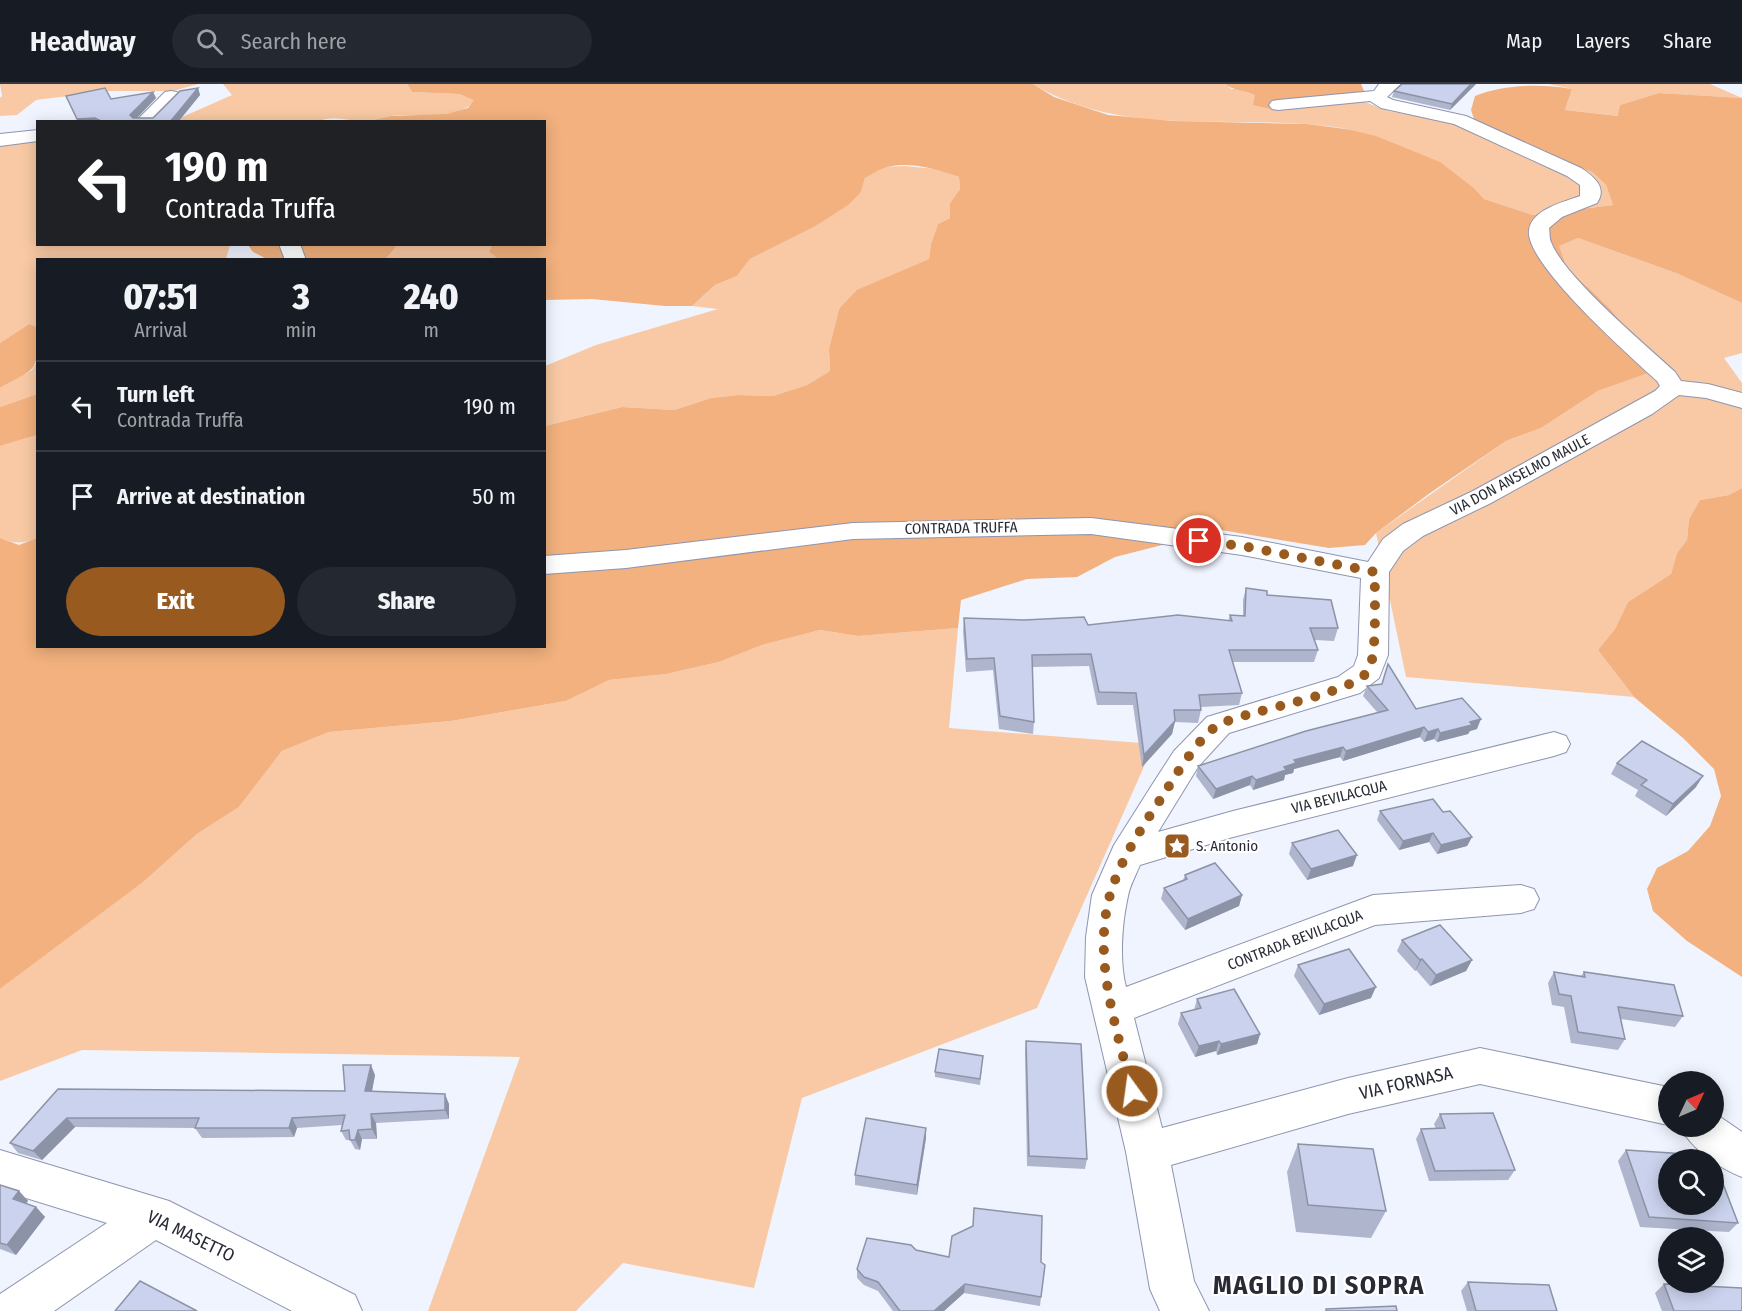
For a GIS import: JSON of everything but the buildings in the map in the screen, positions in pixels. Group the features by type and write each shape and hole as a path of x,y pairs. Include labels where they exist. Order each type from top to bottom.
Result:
{"street":[{"path":"1392,84 1386,87 1377,99 1387,104 1460,120 1574,172 1590,183 1590,199 1564,208 1542,222 1537,230 1537,238 1544,252 1564,276 1668,377 1673,387 1708,391 1742,401"},
{"path":"146,120 171,96"},
{"path":"1278,105 1371,96"},
{"path":"0,140 36,135"},
{"name":"VIA DON ANSELMO MAULE","path":"1375,572 1393,545 1413,530 1482,497 1643,409 1673,387"},
{"name":"CONTRADA TRUFFA","path":"546,565 626,560 853,531 1090,526 1242,546 1375,572"},
{"path":"1186,1311 1173,1289 1147,1152 1104,977 1105,937 1110,895 1126,855 1186,759 1218,725 1349,686 1368,671 1373,655 1375,572"},
{"name":"VIA BEVILACQUA","path":"1126,855 1233,824 1554,744"},
{"name":"CONTRADA BEVILACQUA","path":"1112,1009 1373,910 1521,899"},
{"name":"VIA FORNASA","path":"1147,1152 1348,1096 1480,1066 1658,1104"},
{"path":"1716,1137 1742,1156"},
{"name":"VIA MASETTO","path":"0,1170 154,1216 339,1311"},
{"path":"15,1311 154,1216"}],"shaded area":[{"path":"0,84 198,84 173,91 109,91 36,100 17,115 0,116 2,96"},
{"path":"223,84 407,84 412,92 459,94 475,100 458,112 436,115 401,115 374,120 334,118 323,120 176,120 232,95"},
{"path":"407,84 1033,84 1054,97 1108,115 1172,121 1307,124 1376,136 1440,162 1475,189 1484,199 1533,215 1613,205 1606,185 1592,172 1566,163 1475,122 1471,110 1475,96 1498,89 1523,86 1572,89 1565,110 1618,116 1620,105 1659,93 1742,98 1742,303 1676,273 1578,238 1559,246 1566,266 1610,309 1634,339 1648,373 1598,391 1541,428 1506,441 1430,493 1376,533 1365,545 1329,548 1221,530 1115,557 1077,577 1027,579 961,600 958,628 858,636 820,630 762,645 719,662 666,674 609,680 566,701 451,721 329,732 282,751 239,807 197,834 142,883 0,989 0,538 19,545 36,538 36,648 546,648 546,426 622,407 674,410 711,398 738,395 773,396 807,385 830,371 829,349 839,309 857,290 929,259 938,224 950,218 950,203 960,189 959,177 933,169 914,165 896,165 881,169 865,178 861,192 848,205 814,227 750,259 737,276 715,285 692,306 665,306 592,299 546,300 546,258 497,258 489,252 492,246 546,246 546,120 373,120 391,116 447,114 468,108 474,100 459,94 412,92"},
{"path":"1033,84 1225,84 1231,89 1245,89 1289,106 1357,99 1388,111 1491,129 1566,163 1592,172 1606,185 1613,205 1533,215 1484,199 1475,189 1347,129 1264,122 1145,119 1107,113 1069,102"},
{"path":"1225,84 1361,84 1365,93 1271,109 1253,105 1255,95"},
{"path":"1549,84 1710,84 1742,98 1659,93 1620,105 1619,116 1565,110 1572,89"},
{"path":"36,140 36,246 230,246 226,258 36,258 36,327 29,324 0,343 0,142"},
{"path":"885,167 937,169 959,177 960,189 950,203 950,218 938,224 929,259 870,285 839,309 829,349 830,371 807,385 773,396 738,395 711,398 674,410 622,407 546,426 546,366 596,345 718,309 692,306 715,285 737,276 750,259 814,227 861,192 865,178"},
{"path":"1578,238 1676,273 1742,303 1742,353 1724,358 1742,383 1742,488 1729,495 1700,500 1689,519 1687,540 1677,553 1671,574 1628,602 1615,629 1598,650 1634,697 1406,677 1376,533 1506,441 1541,428 1598,391 1647,373 1586,285 1566,266 1558,246"},
{"path":"249,246 396,246 387,258 265,258 253,252"},
{"path":"396,246 492,246 489,252 497,258 386,258"},
{"path":"29,324 36,327 34,366 22,376 0,388 0,343"},
{"path":"36,364 36,394 0,407 0,388 32,370"},
{"path":"36,394 36,435 0,446 0,407"},
{"path":"36,435 36,538 18,542 0,538 0,446"},
{"path":"1742,488 1742,977 1687,941 1653,911 1647,889 1657,868 1688,851 1710,826 1721,796 1714,769 1683,738 1634,697 1598,650 1615,629 1628,602 1671,574 1677,553 1687,540 1689,519 1700,500 1729,495"},
{"path":"958,628 949,728 1154,744 1037,1008 802,1098 754,1288 623,1263 576,1311 428,1311 520,1057 82,1050 0,1081 0,989 142,883 197,834 239,807 282,751 329,732 451,721 566,701 609,680 666,674 719,662 762,645 820,630 858,636"}],"place":[{"name":"S. Antonio","path":"1177,846"}],"district":[{"name":"MAGLIO DI SOPRA","path":"1319,1285"}],"route":[{"path":"1132,1091 1104,977 1105,937 1110,895 1126,855 1186,759 1218,725 1349,686 1368,671 1373,655 1375,572 1242,546 1199,541"}]}
